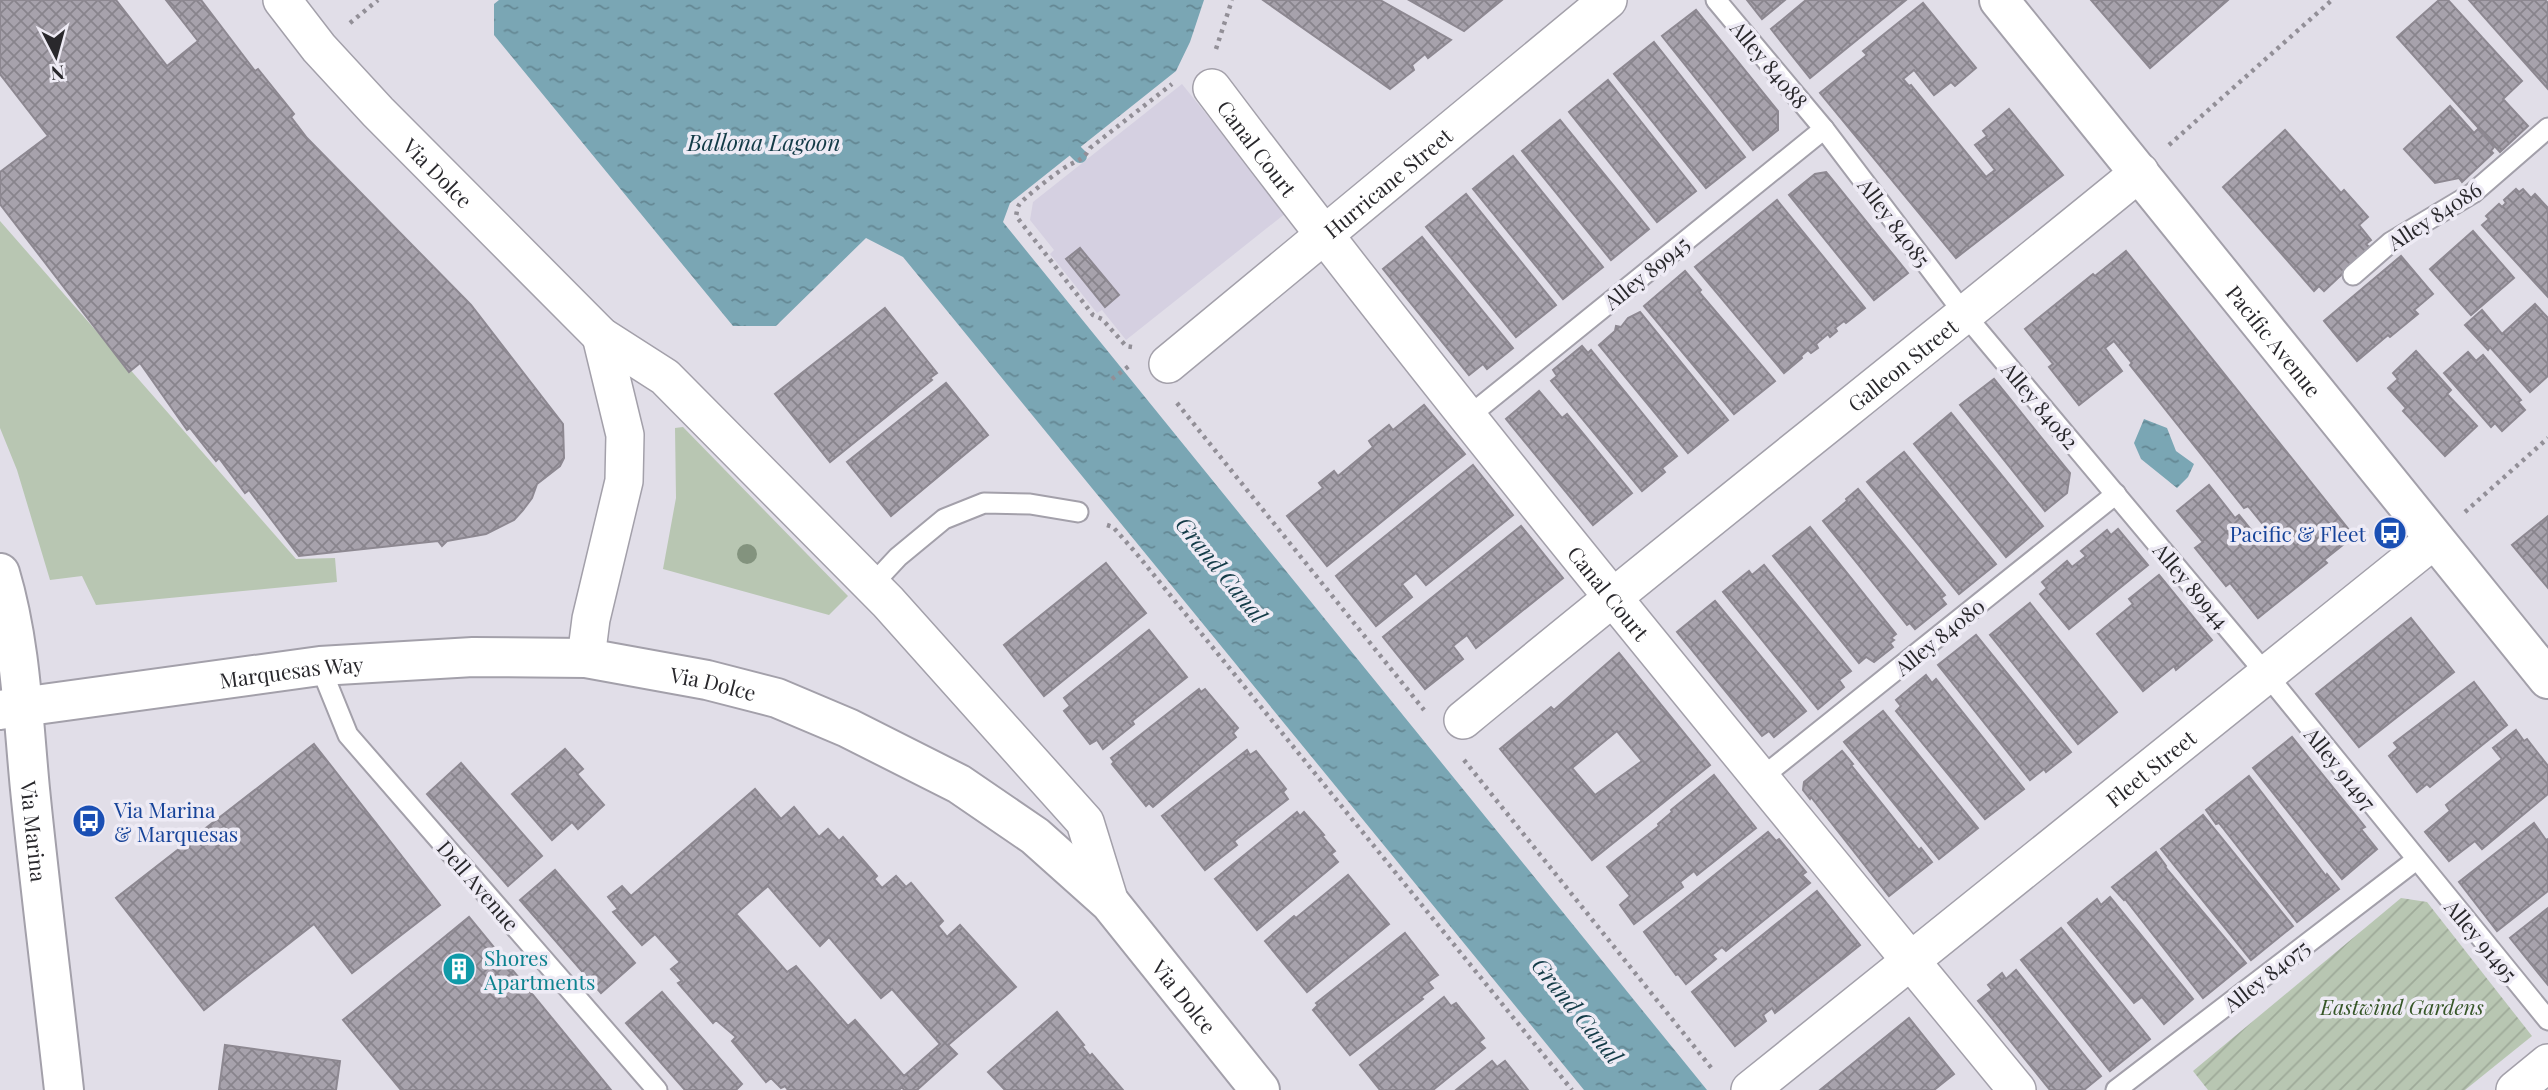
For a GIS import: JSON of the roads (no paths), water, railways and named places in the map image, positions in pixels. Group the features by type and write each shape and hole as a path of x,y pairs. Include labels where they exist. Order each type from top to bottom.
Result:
{"street":[{"name":"Via Dolce","path":"282,0 319,48 378,112 601,336 665,377 872,586 1084,822 1110,903"},
{"name":"Hurricane Street","path":"1168,364 1608,0"},
{"name":"Pacific Avenue","path":"1999,0 2548,679"},
{"name":"Canal Court","path":"1197,82 1469,416 1612,597 2017,1090"},
{"name":"Galleon Street","path":"1463,720 1612,597 1966,316 2140,172"},
{"path":"586,657 591,619 624,481 625,435 601,336"},
{"name":"Fleet Street","path":"1750,1090 2435,540"},
{"name":"Via Marina","path":"0,573 11,611 12,708 30,791 64,1090"},
{"name":"Marquesas Way","path":"12,708 320,666 473,657 586,657"},
{"name":"Via Dolce","path":"586,657 707,680 777,698 848,728 960,784 1035,836 1110,903 1260,1090"},
{"path":"2515,1090 2548,1063"}],"lane":[{"name":"Alley 84088","path":"1716,0 1824,129"},
{"name":"Alley 84086","path":"2353,275 2391,242 2473,193 2548,128"},
{"name":"Alley 84085","path":"1824,129 1966,316"},
{"name":"Alley 89945","path":"1469,416 1824,129"},
{"name":"Alley 84082","path":"1966,316 2116,494"},
{"name":"Alley 89944","path":"2116,494 2267,675"},
{"name":"Alley 84080","path":"1761,778 2116,494"},
{"path":"872,586 898,556 944,519 984,503 1030,504 1078,512"},
{"name":"Dell Avenue","path":"320,666 348,735 657,1090"},
{"name":"Alley 91497","path":"2267,675 2416,860"},
{"name":"Alley 91495","path":"2416,860 2548,1020"},
{"name":"Alley 84075","path":"2116,1090 2416,860"}],"water":[{"path":"499,0 1204,0 1190,42 1176,71 1010,203 1003,222 1707,1090 1584,1090 903,257 866,238 776,326 733,326 494,35 494,4"},
{"path":"2144,419 2167,428 2176,451 2194,464 2188,477 2177,488 2141,459 2134,443"}],"waterway":[{"path":"1075,151 1080,156"}],"place":[{"name":"Pacific & Fleet","path":"2390,533"},
{"name":"Via Marina & Marquesas","path":"89,821"},
{"name":"Shores Apartments","path":"459,969"}],"water label":[{"name":"Ballona Lagoon","path":"764,141"},
{"name":"Grand Canal","path":"1222,569"},
{"name":"Grand Canal","path":"1578,1010"}],"park label":[{"name":"Eastwind Gardens","path":"2402,1006"}]}
